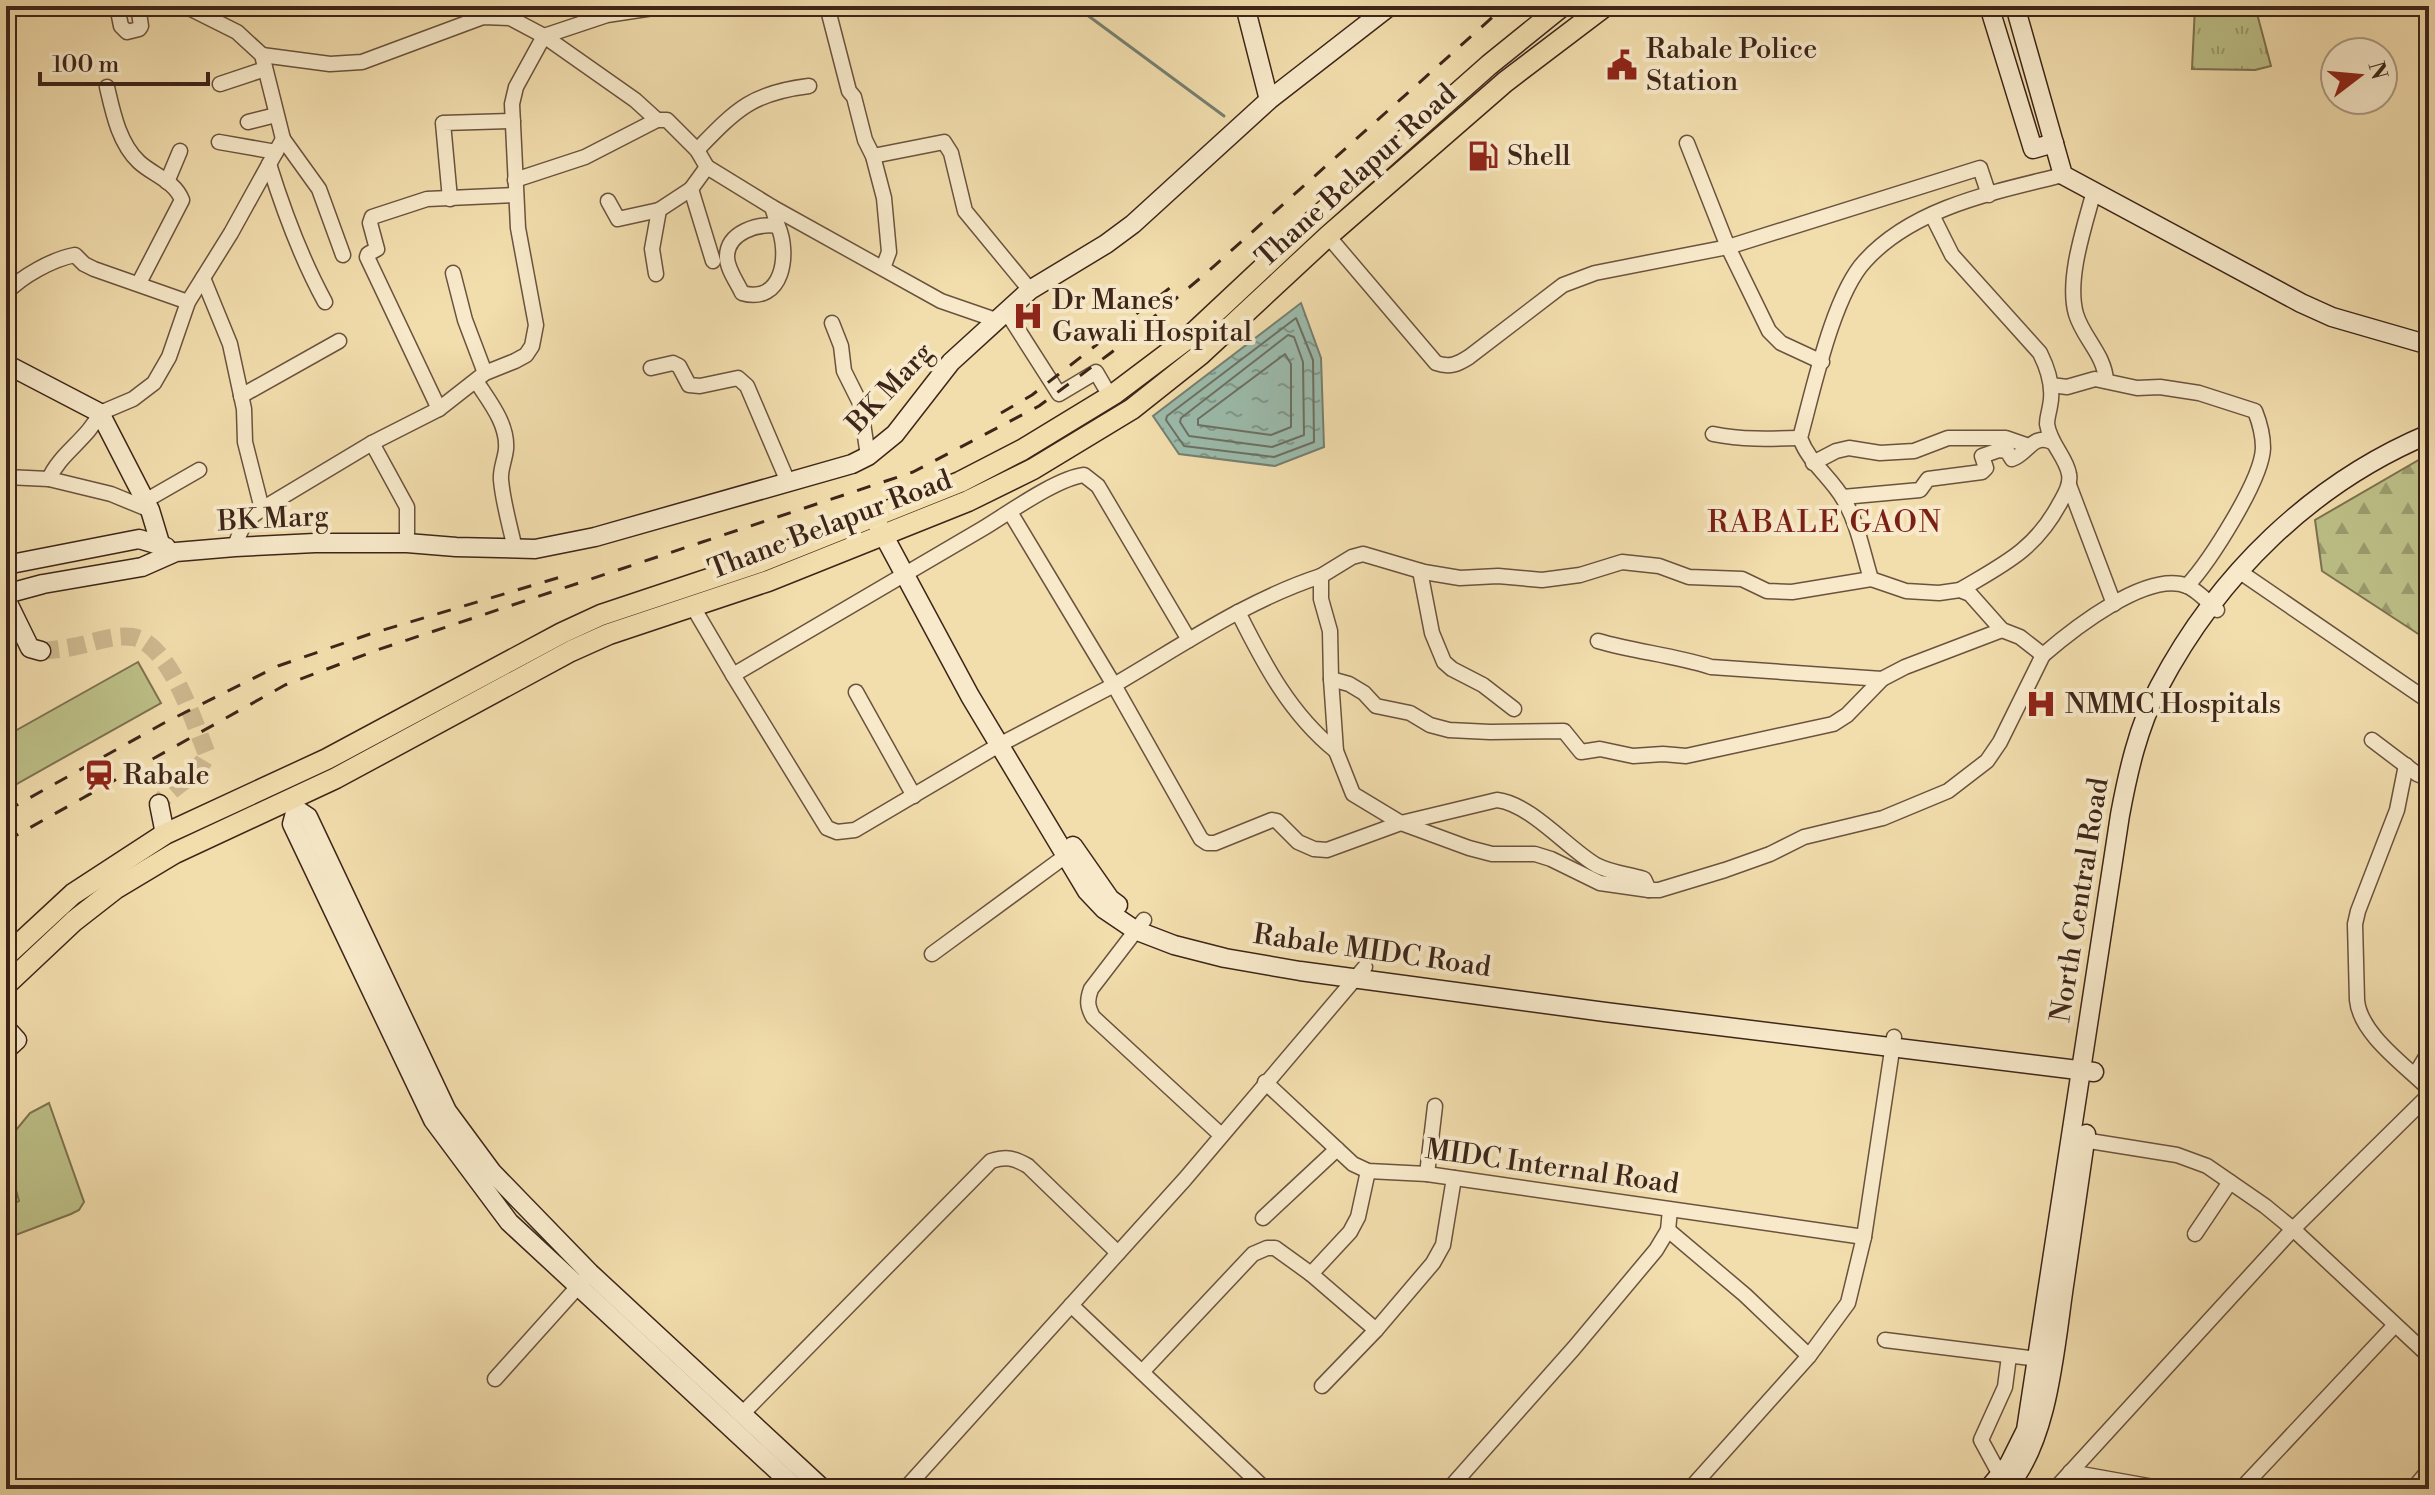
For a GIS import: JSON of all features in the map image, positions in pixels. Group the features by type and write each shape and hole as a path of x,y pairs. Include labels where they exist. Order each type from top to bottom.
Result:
{"main road":[{"name":"Thane Belapur Road","path":"6,985 74,921 115,889 175,853 293,805 571,651 609,634 779,577 1022,450 1110,396 1187,339 1314,220 1489,65 1562,6"},
{"name":"Thane Belapur Road","path":"6,956 73,894 165,834 327,759 562,633 601,615 735,571 968,501 1022,474 1132,409 1200,355 1328,236 1505,82 1605,6"}],"street":[{"path":"117,6 121,26 127,32 141,26 138,6"},
{"path":"185,6 237,32 263,62 276,115 276,152 283,211 307,269 325,302"},
{"path":"235,547 239,530 262,509 372,443 439,409 480,377 526,355 532,346 536,325 518,228 512,104 516,87 544,36 607,15 666,6"},
{"path":"827,6 849,91 854,97 884,198 889,252 883,268"},
{"path":"1245,6 1269,100"},
{"name":"BK Marg","path":"168,548 407,543 535,549 595,537 852,464 868,456 895,434 951,362 1030,290 1133,224 1269,100 1390,6"},
{"path":"1989,6 2033,149 2063,175 2301,303 2332,317 2429,345"},
{"path":"2016,10 2063,175"},
{"path":"220,84 263,62 362,62 480,11 513,12 635,100 657,120"},
{"path":"697,150 734,112 751,100 784,89 809,86"},
{"path":"107,87 123,140 137,160 176,188 182,200 139,283"},
{"path":"248,122 276,115"},
{"path":"439,409 367,256 377,249 370,228 372,217 427,199 450,199 516,188 657,120 667,120 697,150 707,167 772,207 941,301 1001,316 1059,394 1096,372 1110,396"},
{"path":"450,199 443,123 513,121"},
{"path":"219,142 276,152 319,189 343,255"},
{"path":"873,156 944,142 951,153 965,211 1030,290"},
{"path":"1687,143 1728,247 1769,331 1781,343 1822,362"},
{"path":"2033,149 2054,143"},
{"path":"167,182 180,151"},
{"path":"49,479 67,453 93,429 100,413 133,399 154,383 169,357 188,302 276,152"},
{"path":"608,201 618,219 659,210 691,189 707,167"},
{"path":"1328,236 1436,363 1445,366 1469,357 1563,285 1595,273 1728,247 1980,168 1989,195"},
{"path":"1871,579 1861,542 1843,497 1813,463 1800,438 1840,307 1864,262 1909,224 1989,195 2063,175"},
{"path":"691,189 713,261"},
{"path":"2094,191 2076,270 2074,296 2076,313 2102,363 2106,381"},
{"path":"772,207 784,241 785,259 775,287 770,291 753,296 742,293 729,266 728,250 733,241 751,227 778,226"},
{"path":"656,274 652,249 659,210"},
{"path":"1932,215 1952,255 2040,353 2051,385 2047,417 2052,442 2067,467 2069,485 2114,604"},
{"path":"6,293 14,284 65,257 75,255 94,269 188,302"},
{"path":"453,273 480,377 505,433 506,452 501,486 515,549"},
{"path":"203,278 230,344 241,396 245,442 262,509"},
{"path":"832,323 841,346 844,371 860,403 868,456"},
{"path":"241,396 339,341"},
{"path":"651,368 673,363 679,366 689,385 700,386 738,378 747,386 788,482"},
{"path":"6,364 100,413 168,548"},
{"path":"2051,385 2067,387 2087,380 2137,388 2160,387 2199,393 2222,402 2246,406 2257,414 2263,450 2252,484 2204,567 2187,586"},
{"path":"1713,434 1765,440 1800,438"},
{"name":"North Central Road","path":"1998,1484 2028,1456 2039,1428 2056,1340 2088,1066 2129,770 2158,688 2214,607 2271,537 2340,481 2392,449 2429,434"},
{"path":"1813,463 1849,448 1880,453 1914,451 1948,438 2006,438 2029,446"},
{"path":"1843,497 1920,490 1928,479 1982,472 1986,468 1982,456 1999,450 2007,451 2012,459 2037,440 2044,438 2052,442"},
{"path":"372,443 407,507 407,543"},
{"name":"North Central Road","path":"2214,607 2277,544 2340,493 2402,457 2429,446"},
{"path":"147,505 199,470"},
{"path":"733,675 1066,480 1084,475 1098,486 1189,640"},
{"path":"6,477 49,479 147,505"},
{"path":"693,607 827,828 837,832 855,830 1238,612 1270,595 1321,576 1352,557 1363,554 1420,571 1460,578 1498,576 1542,580 1580,575 1622,562 1659,566 1689,577 1742,579 1767,591 1792,592 1871,579 1906,591 1939,593 1960,590 2024,551 2049,523 2069,485"},
{"path":"1010,512 1114,685 1201,839 1207,843 1223,840 1272,820 1306,847 1327,850 1401,823 1487,801 1504,801 1531,816 1599,867 1644,879 1649,890"},
{"name":"Rabale MIDC Road","path":"885,524 909,572 1070,853 1110,899 1140,925 1169,932 1218,951 1461,988 2088,1066"},
{"path":"6,565 139,539 168,548"},
{"path":"41,651 30,648 6,596 43,584 142,567 168,548"},
{"path":"1420,571 1426,609 1437,649 1444,662 1483,685 1514,709"},
{"path":"1321,576 1321,599 1330,631 1336,751 1353,794 1401,823 1492,854 1535,854 1600,883 1649,890 1725,870 1770,854 1804,837 1883,818 1948,791 1987,761 2000,742 2043,655 2086,620 2138,591 2155,586 2187,586 2214,607"},
{"path":"2246,576 2427,700"},
{"path":"1960,590 1977,600 2002,630 2020,637 2043,655"},
{"path":"1238,612 1265,667 1296,712 1314,734 1336,751"},
{"path":"1331,679 1349,684 1364,693 1376,706 1410,713 1430,725 1449,730 1564,731 1581,752 1600,749 1633,756 1686,756 1833,724 1847,715 1882,679 1905,667 2002,630"},
{"path":"1598,641 1711,667 1882,679"},
{"path":"856,692 914,796"},
{"path":"2372,740 2429,779"},
{"path":"2055,1489 2293,1229 2429,1092 2365,1026 2357,1000 2355,924 2397,810 2406,765"},
{"path":"159,804 165,834"},
{"path":"293,805 308,817 411,1054 485,1177 584,1280 797,1489"},
{"path":"932,954 1070,853"},
{"path":"1140,925 1091,989 1088,1008 1093,1017 1221,1135"},
{"path":"905,1489 1118,1253 1360,972"},
{"path":"6,1028 17,1040 6,1050"},
{"path":"1690,1489 1809,1356 1848,1303 1864,1237 1893,1043"},
{"path":"2415,1075 2429,1052"},
{"path":"1265,1082 1353,1164 1368,1171 1358,1217 1350,1232 1311,1274"},
{"path":"1427,1174 1435,1106"},
{"path":"2079,1139 2177,1155 2207,1166 2293,1229 2429,1356"},
{"name":"North Central Road","path":"1998,1484 2026,1430 2079,1139"},
{"path":"1263,1218 1337,1149"},
{"path":"742,1414 991,1161 1015,1158 1028,1166 1118,1253"},
{"name":"MIDC Internal Road","path":"1368,1171 1427,1174 1864,1237"},
{"path":"1322,1386 1376,1330 1433,1263 1443,1245 1454,1178"},
{"path":"2195,1234 2230,1182"},
{"path":"1449,1489 1656,1250 1668,1230 1670,1210"},
{"path":"1668,1230 1745,1295 1809,1356"},
{"path":"1142,1372 1253,1254 1267,1248 1275,1248 1311,1274 1376,1330"},
{"path":"495,1379 584,1280"},
{"path":"584,1280 742,1414 823,1489"},
{"path":"1071,1305 1265,1489"},
{"path":"2241,1489 2395,1325"},
{"path":"1885,1340 2038,1359"},
{"path":"1998,1484 1981,1440 2005,1387 2009,1356"},
{"path":"2413,1489 2429,1470"},
{"path":"2070,1472 2165,1489"}],"green space":[{"path":"2195,6 2255,6 2271,66 2255,70 2192,69"},
{"path":"2429,454 2429,641 2322,571 2315,520"},
{"path":"138,662 161,703 6,790 6,736"},
{"path":"49,1103 84,1202 79,1210 71,1214 13,1236 6,1235 6,1207 19,1201 10,1168 6,1169 6,1142 30,1113"}],"water":[{"path":"1301,303 1321,358 1324,447 1275,466 1179,454 1153,416"}],"waterway":[{"path":"1075,6 1224,116"}],"tunnel":[{"path":"41,651 125,636 146,643 158,654 179,686 207,754 198,769 159,804"}],"railway":[{"path":"6,841 285,685 377,650 913,472 1039,406 1112,352 1204,275 1505,6"},
{"path":"1001,413 1032,395 1171,287"},
{"path":"6,811 164,723 278,666 370,634 564,576"}],"place":[{"name":"Rabale Police Station","path":"1622,65"},
{"name":"Shell","path":"1483,156"},
{"name":"Dr Manes Gawali Hospital","path":"1028,316"},
{"name":"NMMC Hospitals","path":"2041,704"},
{"name":"Rabale","path":"99,775"}],"district":[{"name":"RABALE GAON","path":"1825,523"}]}
